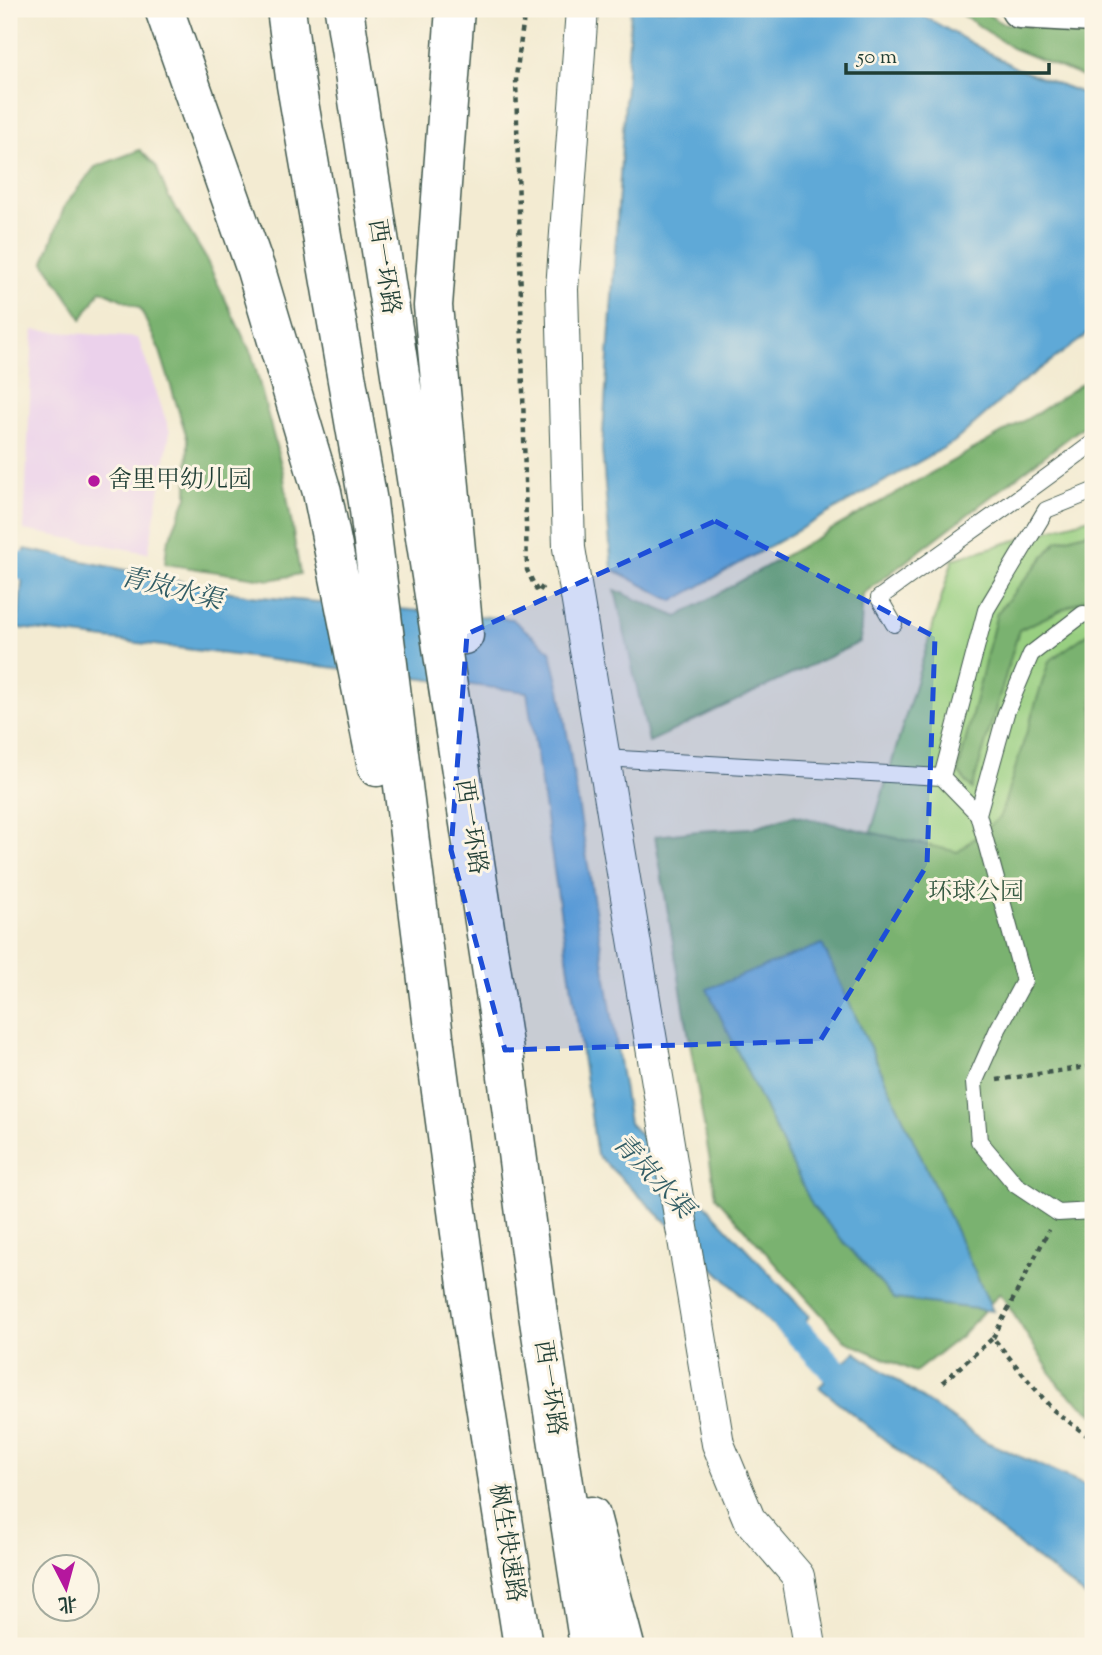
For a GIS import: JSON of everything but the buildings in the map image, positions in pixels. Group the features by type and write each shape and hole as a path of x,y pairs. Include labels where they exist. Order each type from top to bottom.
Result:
{"main road":[{"path":"164,9 256,270 322,492 438,1069"},
{"path":"286,9 296,85 368,502 472,1322 496,1646"},
{"name":"西一环路","path":"344,9 503,1045 538,1314 589,1646"},
{"path":"455,9 433,306 503,1045"},
{"path":"1020,9 1093,13"},
{"path":"538,1314 625,1646"},
{"name":"枫生快速路","path":"472,1322 523,1646"}],"street":[{"path":"582,9 562,289 569,548 612,758 718,1444 749,1519 798,1576 810,1646"}],"lane":[{"path":"894,624 879,598 1093,443"},
{"path":"942,777 986,610 1046,510 1093,491"},
{"path":"978,814 1006,713 1031,654 1083,614 1093,615"},
{"path":"612,758 942,777 978,814 1024,981 974,1083 979,1141 1016,1185 1058,1213 1093,1211"}],"path":[{"path":"525,9 516,77 526,529 527,570 538,593 569,548"},
{"path":"974,1083 1093,1066"},
{"path":"943,1382 993,1338 1058,1213"},
{"path":"993,1338 1052,1409 1093,1440"}],"highlighted area":[{"path":"715,521 935,637 927,865 820,1041 505,1050 451,850 467,634"}],"shaded area":[{"name":"舍里甲幼儿园","path":"33,330 138,338 170,432 148,553 24,530"}],"green space":[{"path":"954,9 980,9 1001,23 1093,32 1093,81 1012,48"},
{"path":"140,150 156,166 168,196 204,255 252,355 283,472 300,574 270,580 165,564 167,544 187,497 188,441 160,351 140,308 101,290 82,319 44,262 65,205 95,167"},
{"path":"1093,376 1093,419 863,594 860,642 649,742 615,590 677,617 1039,412"},
{"name":"环球公园","path":"1093,517 1093,1349 850,902 953,559"},
{"path":"1093,531 1093,595 1019,630 972,789 958,772 997,613 1057,541"},
{"path":"1093,630 1093,1414 1060,1387 1000,1293 961,1336 915,1372 845,1341 716,1197 655,836 752,828 793,815 958,852 1000,817 1049,661"}],"water":[{"path":"631,9 911,9 1018,69 1093,97 1093,326 1084,337 1017,386 954,442 673,601 612,569 602,449"},
{"path":"25,549 250,596 512,619 550,650 560,689 629,1123 809,1316 793,1345 597,1155 527,692 18,628"},
{"path":"822,944 993,1311 894,1299 813,1207 707,989"},
{"path":"855,1352 986,1442 1093,1488 1093,1602 819,1387"}],"waterway":[{"name":"青岚水渠","path":"9,565 61,570"},
{"name":"青岚水渠","path":"775,1308 860,1398"}],"place":[{"name":"舍里甲幼儿园","path":"94,481"}]}
